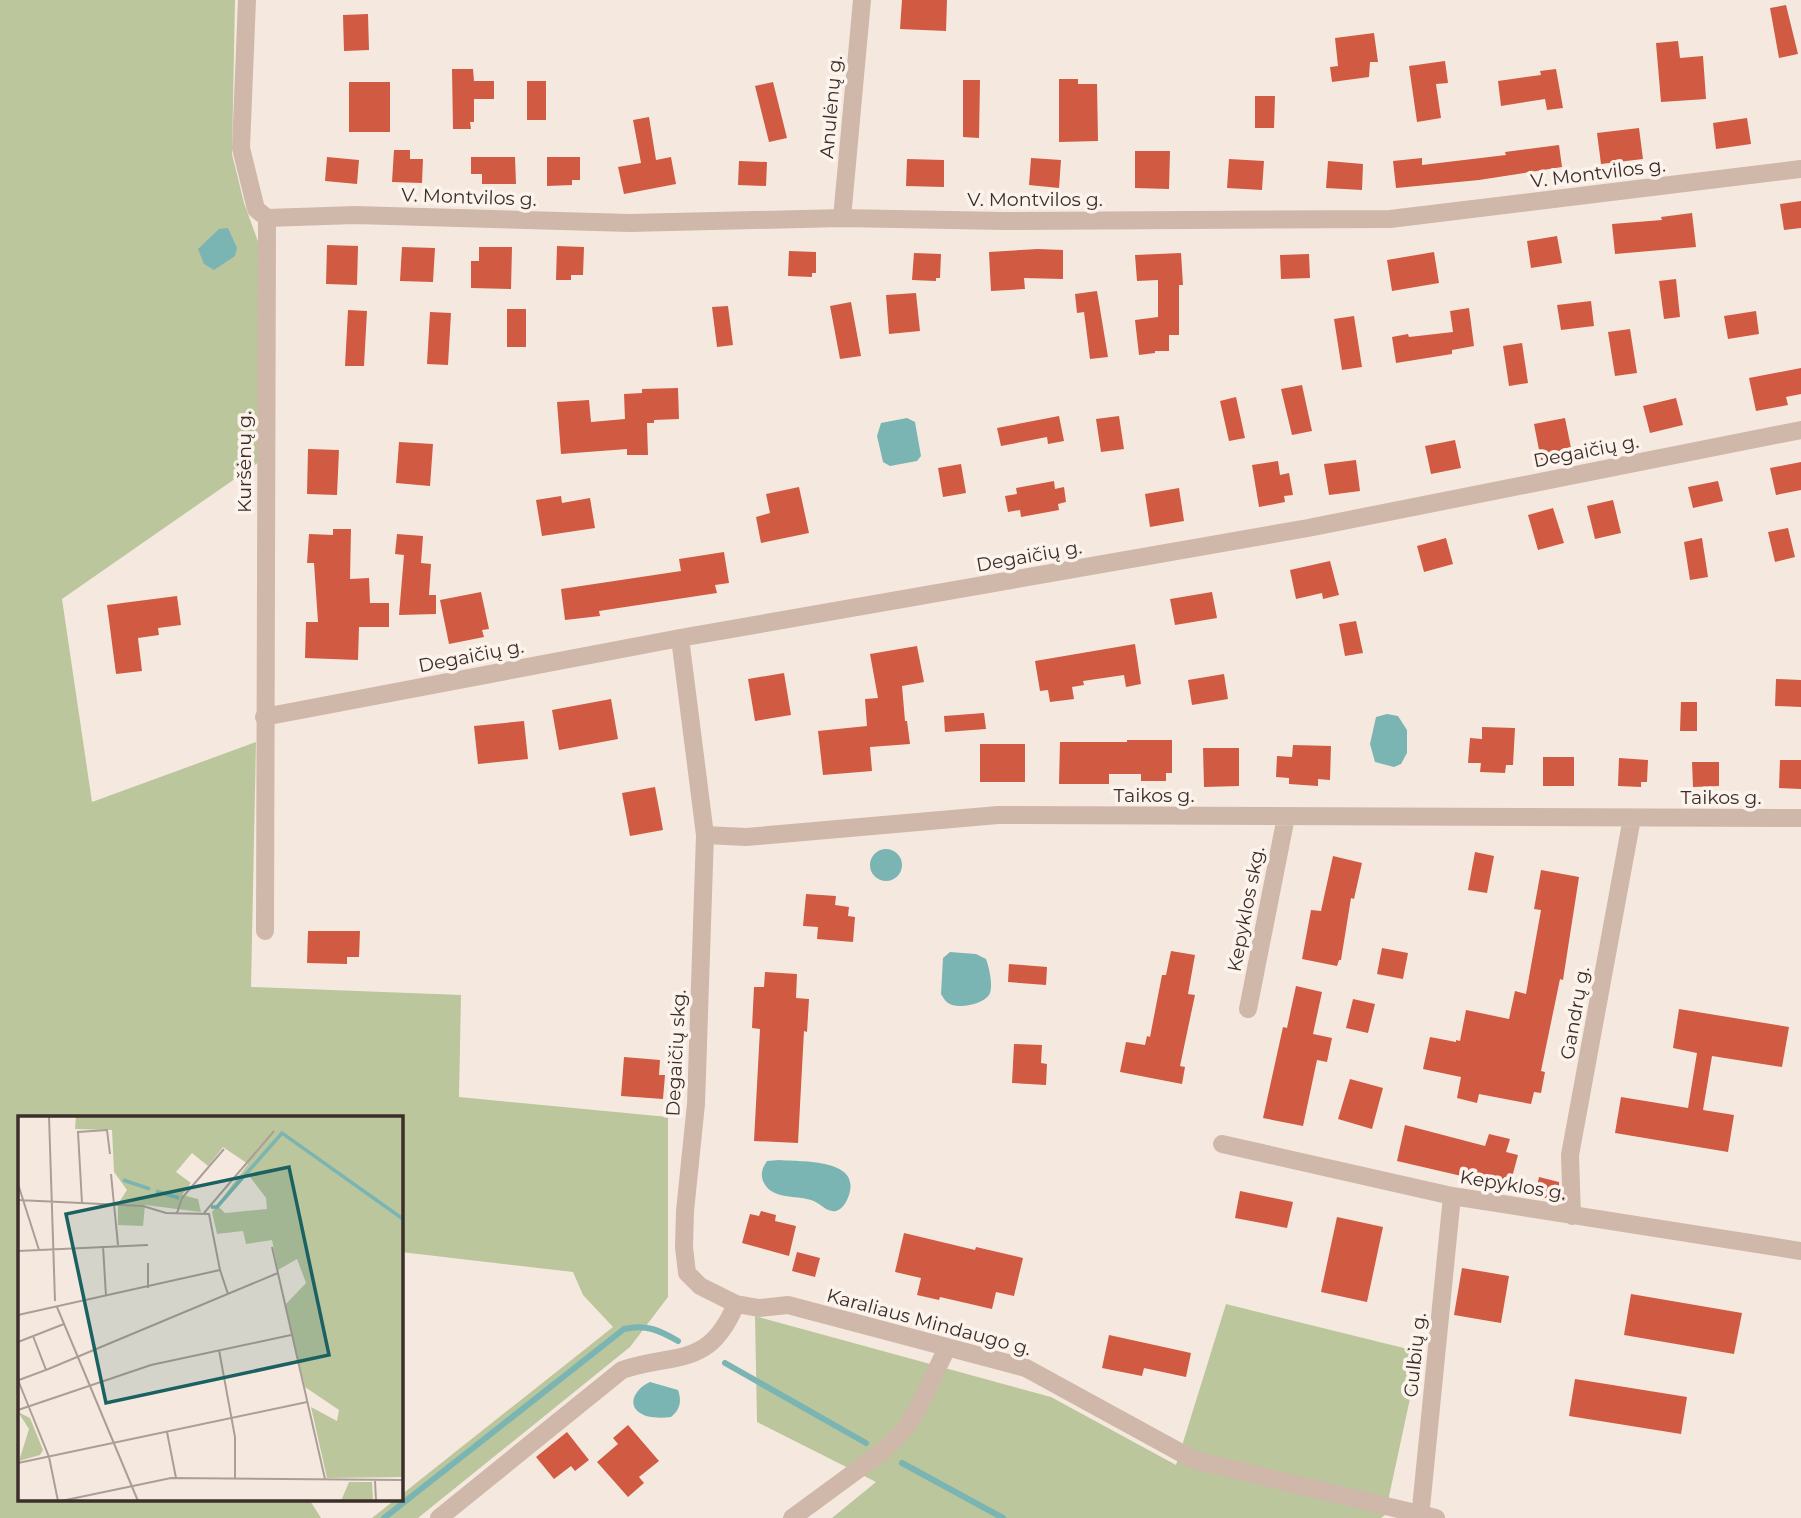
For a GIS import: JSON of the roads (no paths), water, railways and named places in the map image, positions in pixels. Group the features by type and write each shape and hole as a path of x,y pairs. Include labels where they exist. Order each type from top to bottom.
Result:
{"street":[{"name":"Kuršėnų g.","path":"247,0 241,148 257,209 267,218 265,931"},
{"name":"Anulėnų g.","path":"842,218 862,0"},
{"name":"V. Montvilos g.","path":"267,218 355,215 630,223 842,218 1390,219 1801,169"},
{"name":"Degaičių g.","path":"264,717 680,638 1308,528 1801,430"},
{"path":"680,638 705,835"},
{"name":"Taikos g.","path":"705,835 746,836 998,815 1801,818"},
{"name":"Kepyklos skg.","path":"1248,1009 1286,817"},
{"name":"Gandrų g.","path":"1572,1216 1570,1155 1632,818"},
{"name":"Degaičių skg.","path":"687,1273 684,1247 685,1211 696,1104 705,835"},
{"name":"Kepyklos g.","path":"1222,1144 1452,1196 1801,1251"},
{"name":"Gulbių g.","path":"1426,1517 1452,1196"},
{"name":"Karaliaus Mindaugo g.","path":"687,1273 700,1286 736,1304 759,1308 788,1305 1026,1368 1194,1460 1426,1517"},
{"path":"439,1518 622,1370 644,1363 695,1354 715,1338 729,1320 736,1304"},
{"path":"793,1518 882,1452 905,1428 919,1406 947,1348"}],"water":[{"path":"228,228 237,248 235,256 214,270 204,264 198,249 219,229"},
{"path":"907,418 915,422 921,456 917,461 890,466 883,462 877,436 881,423"},
{"path":"1387,714 1398,716 1407,730 1407,753 1401,764 1394,767 1375,762 1370,744 1376,717"},
{"path":"886,849 897,854 902,865 897,876 886,881 875,876 870,865 875,854"},
{"path":"950,952 976,954 986,959 991,985 987,997 964,1006 952,1005 945,1000 941,994 943,958"},
{"path":"767,1161 814,1162 838,1168 846,1174 850,1183 849,1195 844,1204 833,1211 811,1200 784,1196 772,1191 763,1181 762,1170"},
{"path":"650,1382 678,1390 679,1405 671,1417 646,1416 635,1408 633,1404 636,1394"}],"waterway":[{"path":"384,1518 624,1329 652,1329 678,1341"},
{"path":"725,1363 866,1443"},
{"path":"902,1463 1003,1518"}]}
